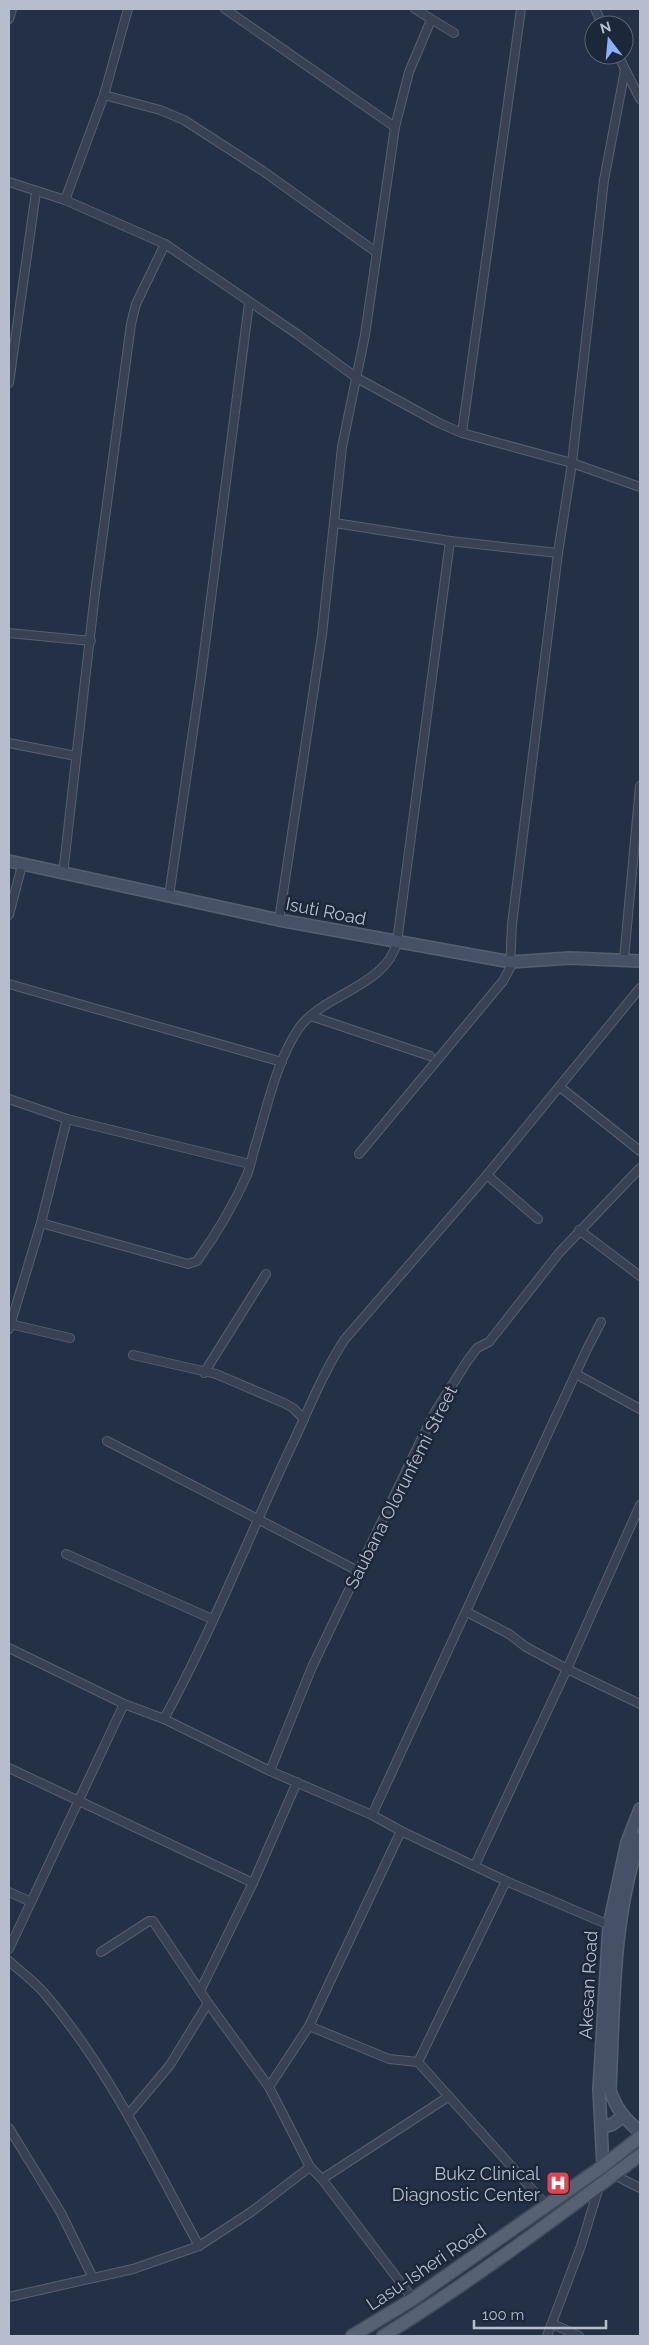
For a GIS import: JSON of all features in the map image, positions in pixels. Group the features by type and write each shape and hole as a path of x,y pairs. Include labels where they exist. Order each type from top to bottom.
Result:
{"main road":[{"name":"Lasu-Isheri Road","path":"352,2336 413,2299 603,2166 640,2137"},
{"name":"Lasu-Isheri Road","path":"383,2336 446,2295 640,2155"}],"street":[{"path":"9,19 12,9"},
{"path":"65,200 104,95 128,9"},
{"path":"225,9 395,127"},
{"path":"415,9 454,33"},
{"path":"462,433 521,9"},
{"path":"280,920 322,635 342,447 365,335 395,127 409,72 431,20"},
{"path":"623,65 640,99"},
{"path":"359,1154 504,981 511,962 512,924 558,553 572,462 604,180 625,70"},
{"path":"104,95 160,110 184,120 263,171 376,252"},
{"path":"9,182 65,200 165,244 297,334 357,378 439,423 462,433 572,462 640,487"},
{"path":"9,383 36,192"},
{"path":"63,874 76,756 132,315 165,244"},
{"path":"169,896 201,676 249,303"},
{"path":"335,523 450,541 558,553"},
{"path":"42,1223 188,1264 197,1261 204,1252 247,1175 282,1062 299,1028 311,1016 385,966 392,957 397,942 450,541"},
{"path":"9,632 91,641"},
{"path":"9,743 76,756"},
{"path":"624,959 640,786"},
{"name":"Isuti Road","path":"9,861 280,920 511,962 570,958 640,961"},
{"path":"9,915 22,864"},
{"path":"9,984 282,1062"},
{"path":"164,1719 204,1643 212,1619 257,1519 329,1366 345,1338 487,1174 640,988"},
{"path":"311,1016 430,1056"},
{"path":"560,1087 640,1151"},
{"path":"9,1100 67,1119 250,1164"},
{"path":"67,1119 42,1223 10,1326 70,1338"},
{"name":"Saubana Olorunfemi Street","path":"270,1770 312,1667 435,1412 477,1348 489,1342 559,1253 640,1168"},
{"path":"487,1174 538,1219"},
{"path":"580,1230 640,1276"},
{"path":"204,1373 266,1274"},
{"path":"372,1815 601,1322"},
{"path":"133,1355 204,1373 216,1374 284,1403 293,1408 304,1419"},
{"path":"576,1374 640,1409"},
{"path":"107,1441 358,1572"},
{"path":"475,1865 567,1669 640,1505"},
{"path":"66,1554 212,1619"},
{"path":"467,1612 509,1634 526,1647 567,1669 640,1704"},
{"path":"9,1648 124,1704 164,1719 270,1770 372,1815 401,1831 506,1880 609,1925"},
{"path":"9,1949 124,1704"},
{"path":"9,1768 253,1883"},
{"path":"200,1991 253,1883 297,1782"},
{"name":"Akesan Road","path":"603,2166 599,2089 609,1925 616,1885 628,1842 640,1810"},
{"path":"269,2087 309,2026 401,1831"},
{"name":"Akesan Road","path":"639,1844 626,1888 617,1941 610,2090 615,2106 640,2132"},
{"path":"418,2062 506,1880"},
{"path":"9,1892 30,1901"},
{"path":"101,1952 149,1921 154,1921 208,2003 269,2087 310,2167 322,2179 413,2299"},
{"path":"9,1961 44,1992 100,2069 128,2115 198,2246"},
{"path":"128,2115 170,2065 208,2003"},
{"path":"309,2026 389,2058 418,2062 546,2205"},
{"path":"322,2179 448,2097"},
{"path":"601,2128 613,2124 623,2116"},
{"path":"9,2128 61,2213 93,2278"},
{"path":"9,2297 134,2269 198,2246 251,2212 310,2167"},
{"path":"614,2175 640,2188"},
{"path":"547,2336 581,2246 599,2186"},
{"path":"553,2324 579,2336"}],"place":[{"name":"Bukz Clinical Diagnostic Center","path":"558,2183"}]}
